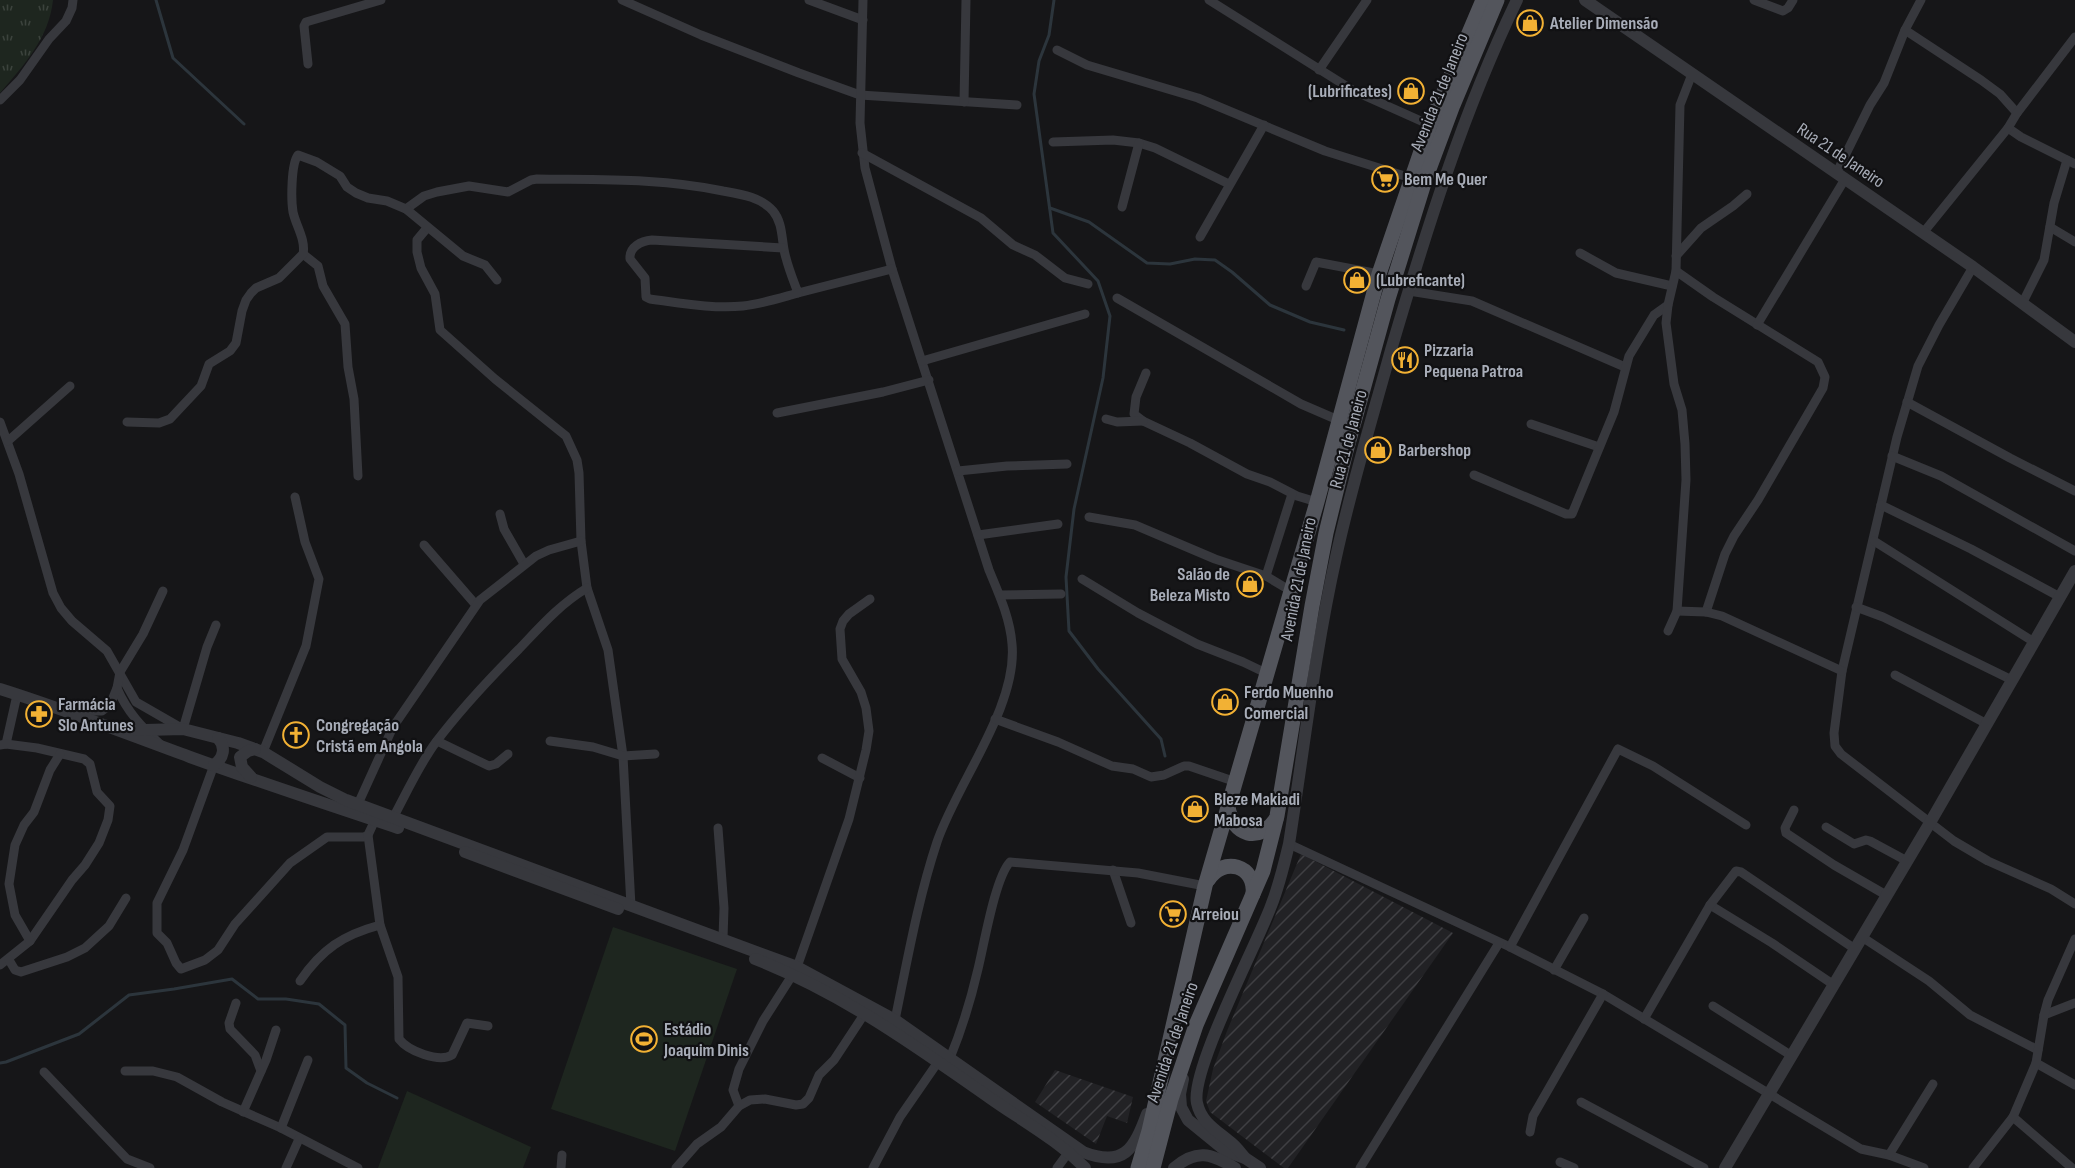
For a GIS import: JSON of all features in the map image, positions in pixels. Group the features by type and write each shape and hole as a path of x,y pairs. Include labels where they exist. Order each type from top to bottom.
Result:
{"main road":[{"name":"Avenida 21 de Janeiro","path":"1138,1168 1172,1035 1206,883 1317,502 1379,274 1430,125 1483,0"},
{"name":"Avenida 21 de Janeiro","path":"1153,1168 1189,1045 1206,1000 1263,871 1277,817 1326,533 1346,451 1399,259 1425,180 1453,105 1497,0"},
{"path":"1228,807 1233,823 1238,828 1252,834 1267,830 1277,817"},
{"path":"1206,883 1218,869 1234,866 1248,874 1252,882 1253,897"}],"street":[{"path":"0,100 20,80 49,39 66,21 73,0"},
{"path":"308,64 304,23 364,2 381,0"},
{"path":"622,0 734,48 860,94 1017,105"},
{"path":"809,0 863,20"},
{"path":"863,0 860,94 862,153 892,269 989,570 1000,595 1012,645 1011,675 1006,696 951,807 930,864 895,1020"},
{"path":"964,102 966,0"},
{"path":"1209,0 1354,92 1430,125"},
{"path":"1319,70 1367,0"},
{"name":"Rua 21 de Janeiro","path":"1245,1158 1231,1142 1207,1123 1197,1103 1198,1082 1218,1027 1271,907 1289,844 1315,666 1336,557 1375,407 1409,291 1433,210 1464,126 1518,0"},
{"name":"Rua 21 de Janeiro","path":"1585,0 1973,267 2075,342"},
{"path":"1754,0 1783,11 1793,0"},
{"path":"1757,325 1840,176 1870,105 1884,83 1905,30 1921,0"},
{"path":"1905,30 2000,94 2017,113"},
{"path":"1923,233 2008,128 2075,37"},
{"path":"1057,50 1087,65 1198,98 1325,151 1411,178"},
{"path":"1668,631 1677,612 1686,453 1683,419 1674,384 1667,329 1668,305 1676,272 1680,105 1692,74"},
{"path":"1200,237 1264,125"},
{"path":"2008,128 2071,162 2057,188 2044,261 2023,302"},
{"path":"1053,141 1113,140 1139,143 1155,148 1229,184"},
{"path":"1122,207 1139,143"},
{"path":"862,153 981,218 1013,245 1035,255 1065,278 1088,284"},
{"path":"127,423 159,423 171,419 201,386 209,364 230,351 236,343 242,311 251,293 256,288 279,278 303,254 303,243 293,208 294,161 298,155 317,162 340,176 347,187 356,193 368,198 387,201 406,209 463,256 485,265 497,280"},
{"path":"406,209 424,196 437,192 469,186 508,192 537,179 655,180 686,183 748,196 767,205 780,223 783,248 798,293"},
{"path":"1676,256 1701,228 1747,194"},
{"path":"2050,227 2075,242"},
{"path":"427,228 417,240 417,252 435,294 439,328 495,380 566,436 577,460 581,541 587,588 608,650 623,756 631,906"},
{"path":"783,248 652,240 640,243 633,248 630,259 645,278 646,297 650,299 742,306 759,304 892,269"},
{"path":"1580,253 1616,273 1672,286"},
{"path":"303,254 318,266 323,285 345,324 348,368 354,399 358,476"},
{"path":"1306,286 1316,262 1379,274"},
{"path":"1973,267 1918,366 1907,402 1892,456 1842,671 1834,742 1837,750 1954,841 1988,861 2051,888 2075,904"},
{"path":"1676,272 1818,362 1824,371 1824,382 1725,554 1706,612"},
{"path":"1409,291 1472,301 1625,367"},
{"path":"1118,298 1301,404 1338,420"},
{"path":"1474,475 1566,514 1572,514 1619,398 1625,367 1648,323 1656,312 1668,305"},
{"path":"922,361 1085,314"},
{"path":"1146,373 1134,407 1134,414 1143,421 1247,474 1292,494 1317,502"},
{"path":"777,413 883,392 929,380"},
{"path":"8,441 70,387"},
{"path":"1907,402 2075,491"},
{"path":"1106,419 1117,423 1143,421"},
{"path":"0,422 8,441 53,593 61,608 72,621 107,651 136,702 183,729 259,751 320,787 358,804 723,938 795,970 895,1020 1085,1168"},
{"path":"1531,424 1599,447"},
{"path":"1892,456 1941,476 2075,551"},
{"path":"958,471 1007,466 1067,464"},
{"path":"1266,576 1292,494"},
{"path":"259,751 278,721 306,646 319,579 305,542 295,497"},
{"path":"1881,505 1971,549 2060,597"},
{"path":"500,514 504,530 524,564"},
{"path":"1089,517 1135,525 1215,559 1266,576 1291,591"},
{"path":"978,535 1058,524"},
{"path":"358,804 393,727 476,605 524,564 549,550 581,541"},
{"path":"1874,541 2034,642"},
{"path":"424,545 476,605"},
{"path":"1725,1168 1771,1094 1791,1056 1931,821 2075,571"},
{"path":"1082,579 1118,602 1197,644 1266,673"},
{"path":"393,818 417,771 437,741 550,616 569,599 587,588"},
{"path":"67,711 102,711 113,701 120,672 148,624 163,591"},
{"path":"1000,595 1061,594"},
{"path":"739,1106 733,1090 739,1069 763,1021 795,970 836,859 860,778 869,731 866,708 861,692 842,659 840,629 849,614 870,599"},
{"path":"1856,607 1883,617 2012,680"},
{"path":"1677,612 1706,612 1731,620 1842,671"},
{"path":"183,729 204,655 216,625"},
{"path":"1895,675 1987,724"},
{"path":"117,688 128,711 162,746"},
{"path":"0,689 795,970 944,1060 1083,1152 1105,1161 1119,1158 1134,1145 1160,1076"},
{"path":"0,965 30,941 99,843 111,811 108,802 97,792 90,764 81,757 3,744 17,694"},
{"path":"995,720 1058,742 1112,766 1151,777 1189,766 1236,782"},
{"path":"107,727 145,730 183,729"},
{"path":"218,738 223,745 223,753 214,765 183,850 157,903 157,933 167,943 181,969 212,956 236,924 287,866 323,840 332,837 360,838 368,835"},
{"path":"437,741 489,766 496,764 508,754"},
{"path":"550,741 593,747 623,756 655,754"},
{"path":"1510,947 1618,749 1653,766 1746,825"},
{"path":"254,779 240,762 244,753 259,751"},
{"path":"30,941 15,915 9,884 15,845 24,825 34,812 50,770 60,754"},
{"path":"822,758 860,778"},
{"path":"1794,810 1785,832 1834,865 1886,895"},
{"path":"375,820 368,835 380,925 398,977 397,1035 402,1044 418,1052 439,1058 449,1057 467,1023 488,1026"},
{"path":"1826,827 1854,844 1870,841 1906,861"},
{"path":"718,828 724,908 723,938"},
{"path":"1289,844 1510,947 1604,994 1854,1145 1924,1168"},
{"path":"873,1168 900,1118 944,1060 962,1029 989,918 1008,864 1012,861 1113,870 1206,883"},
{"path":"1113,870 1131,923"},
{"path":"1644,1018 1710,906 1734,873 1741,872 1855,949"},
{"path":"9,960 15,970 21,972 78,952 109,926 126,898"},
{"path":"1710,906 1772,943 1834,985"},
{"path":"1554,970 1584,918"},
{"path":"300,981 325,951 357,931 380,925"},
{"path":"1862,937 1929,981 1970,1015 2038,1050"},
{"path":"1973,1168 2013,1117 2036,1063 2048,1000 2075,939"},
{"path":"1360,1168 1499,943"},
{"path":"1530,1132 1533,1116 1604,994"},
{"path":"236,1003 229,1023 230,1029 255,1055 261,1071"},
{"path":"2044,1015 2075,1003"},
{"path":"1713,1006 1791,1056"},
{"path":"676,1168 697,1144 722,1127 739,1106 755,1098 796,1105 803,1104 809,1098 819,1075 834,1060 865,1013"},
{"path":"243,1112 276,1030"},
{"path":"1189,1045 1180,1094 1181,1107 1188,1120 1226,1151 1245,1158 1260,1168"},
{"path":"281,1128 308,1060"},
{"path":"2036,1063 2075,1085"},
{"path":"125,1071 165,1073 243,1112 281,1128 358,1168"},
{"path":"44,1072 127,1159 150,1168"},
{"path":"1889,1155 1933,1084"},
{"path":"1581,1102 1704,1168"},
{"path":"2013,1117 2072,1168"},
{"path":"286,1168 299,1139"},
{"path":"1057,1168 1068,1153"},
{"path":"561,1168 562,1155"},
{"path":"1174,1168 1183,1161 1198,1155 1217,1158 1234,1168"},
{"path":"1560,1162 1575,1168"}],"shaded area":[{"path":"1301,854 1453,933 1288,1168 1284,1168 1210,1112 1206,1101 1213,1069 1227,1031"},
{"path":"1055,1070 1133,1097 1127,1123 1107,1116 1096,1144 1035,1102"}],"green space":[{"path":"0,0 53,0 51,14 41,39 0,93"},
{"name":"Estádio Joaquim Dinis","path":"613,927 737,969 675,1151 551,1109"},
{"path":"407,1091 531,1147 523,1168 378,1168"}],"waterway":[{"path":"156,0 173,58 244,124"},
{"path":"1054,0 1049,35 1039,61 1034,94 1053,233 1098,281 1110,316 1103,378 1074,509 1066,577 1069,631 1098,669 1161,739 1165,756"},
{"path":"1050,208 1089,222 1147,263 1170,264 1195,259 1215,260 1270,305 1310,322 1344,330"},
{"path":"0,1063 79,1034 129,995 232,979 258,999 286,999 319,1004 345,1025 346,1068 367,1083 397,1098"}],"place":[{"name":"Atelier Dimensão","path":"1530,23"},
{"name":"(Lubrificates)","path":"1411,91"},
{"name":"Bem Me Quer","path":"1385,179"},
{"name":"(Lubreficante)","path":"1357,280"},
{"name":"Pizzaria Pequena Patroa","path":"1405,360"},
{"name":"Barbershop","path":"1378,450"},
{"name":"Salão de Beleza Misto","path":"1250,584"},
{"name":"Ferdo Muenho Comercial","path":"1225,702"},
{"name":"Farmácia Slo Antunes","path":"39,714"},
{"name":"Congregação Cristã em Angola","path":"296,735"},
{"name":"Bleze Makiadi Mabosa","path":"1195,809"},
{"name":"Arreiou","path":"1173,914"},
{"name":"Estádio Joaquim Dinis","path":"644,1039"}]}
